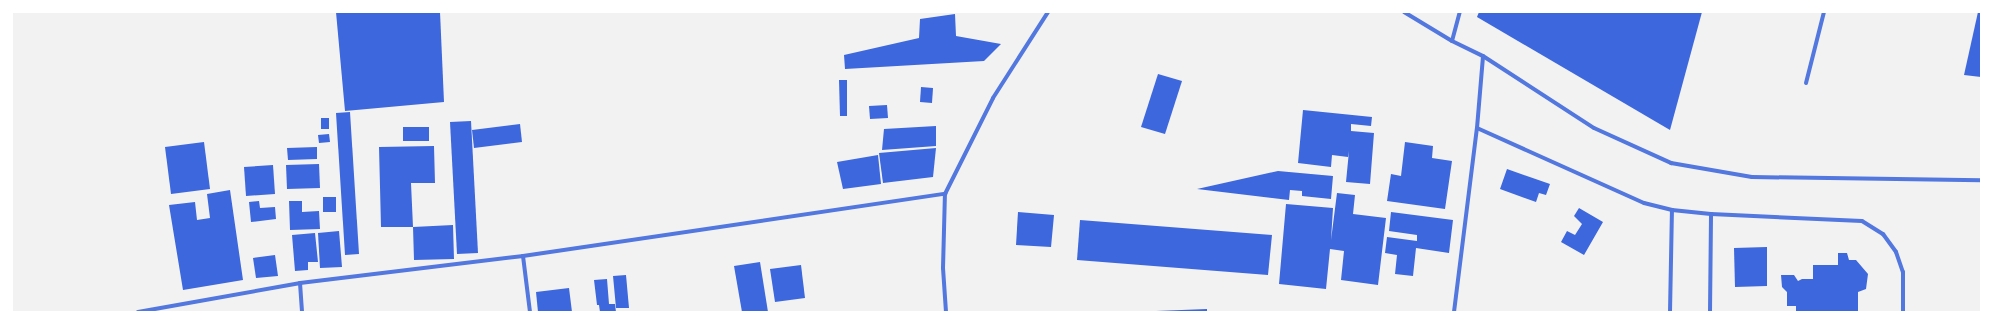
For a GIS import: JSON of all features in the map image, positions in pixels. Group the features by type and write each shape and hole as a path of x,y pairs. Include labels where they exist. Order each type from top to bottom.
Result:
{"street":[{"path":"946,312 943,268 945,194 993,98 1048,12"},
{"path":"1404,12 1452,41 1483,56 1594,128 1671,163 1752,177 1981,180"},
{"path":"1452,41 1460,12"},
{"path":"1806,83 1824,12"},
{"path":"1454,312 1477,128 1483,56"},
{"path":"1477,128 1644,203 1672,210 1711,214 1862,221 1883,234 1896,252 1903,272 1903,312"},
{"path":"138,312 300,283 523,256 945,194"},
{"path":"1670,312 1672,210"},
{"path":"1710,312 1711,214"},
{"path":"523,256 530,312"},
{"path":"300,283 302,312"}],"building":[{"path":"336,12 440,12 444,102 345,111"},
{"path":"1479,12 1702,12 1670,130 1477,17"},
{"path":"1978,12 1981,12 1981,77 1964,75"},
{"path":"955,14 956,36 1001,44 984,61 845,69 844,55 919,38 920,19"},
{"path":"1158,74 1182,81 1165,134 1141,127"},
{"path":"839,80 847,80 847,116 840,116"},
{"path":"921,87 933,88 932,103 920,102"},
{"path":"887,105 888,118 870,119 869,106"},
{"path":"1303,110 1372,117 1371,126 1351,124 1351,131 1374,133 1370,184 1346,182 1349,151 1348,157 1332,155 1331,167 1298,163"},
{"path":"350,112 359,254 345,255 336,113"},
{"path":"321,118 329,118 329,129 321,129"},
{"path":"471,121 478,253 457,254 450,122"},
{"path":"520,124 522,142 474,148 472,130"},
{"path":"936,126 936,146 882,150 884,129"},
{"path":"403,127 429,127 429,141 403,141"},
{"path":"329,134 330,142 319,143 318,135"},
{"path":"204,142 210,189 171,194 165,147"},
{"path":"1405,142 1433,146 1432,158 1452,161 1445,209 1387,201 1391,174 1401,176"},
{"path":"434,146 435,183 411,183 413,227 381,227 379,147"},
{"path":"317,147 317,159 288,160 287,148"},
{"path":"936,148 933,177 883,183 879,153"},
{"path":"878,155 881,184 843,189 837,162"},
{"path":"319,164 320,188 287,189 286,165"},
{"path":"273,165 275,194 246,196 244,167"},
{"path":"1507,169 1550,184 1546,195 1539,193 1536,202 1500,189"},
{"path":"1278,171 1333,176 1331,199 1302,196 1302,191 1290,190 1289,200 1197,189"},
{"path":"230,190 243,280 183,290 169,205 195,202 197,220 210,218 207,194"},
{"path":"1337,193 1355,195 1353,214 1386,218 1378,285 1341,280 1344,251 1330,249 1326,289 1279,284 1286,204 1333,208 1331,240"},
{"path":"323,197 336,197 336,212 323,212"},
{"path":"259,201 260,208 275,207 276,219 251,222 249,202"},
{"path":"289,201 302,201 302,212 319,211 320,229 290,230"},
{"path":"1579,208 1603,222 1584,255 1561,242 1567,231 1575,235 1582,224 1574,216"},
{"path":"1018,212 1054,215 1051,247 1016,245"},
{"path":"1391,212 1453,220 1449,253 1416,248 1413,276 1395,274 1397,255 1385,253 1387,237 1417,241 1417,235 1389,231"},
{"path":"1080,220 1272,235 1268,275 1077,260"},
{"path":"453,225 454,259 414,260 413,227"},
{"path":"339,231 342,267 320,268 318,233"},
{"path":"315,233 318,262 308,262 308,270 295,271 292,235"},
{"path":"1767,247 1767,286 1735,287 1734,248"},
{"path":"1838,253 1847,253 1849,260 1856,260 1868,274 1866,289 1858,292 1858,312 1796,312 1796,306 1787,306 1787,292 1782,287 1781,275 1794,275 1798,281 1802,279 1813,279 1813,265 1838,265"},
{"path":"275,255 278,276 256,278 253,258"},
{"path":"760,262 768,312 742,312 734,266"},
{"path":"801,265 805,298 775,302 770,269"},
{"path":"626,275 629,308 616,308 613,276"},
{"path":"607,279 609,304 615,304 616,312 600,312 599,305 597,305 594,280"},
{"path":"569,288 572,312 538,312 536,292"},
{"path":"1207,309 1207,312 1156,312 1156,311"}]}
